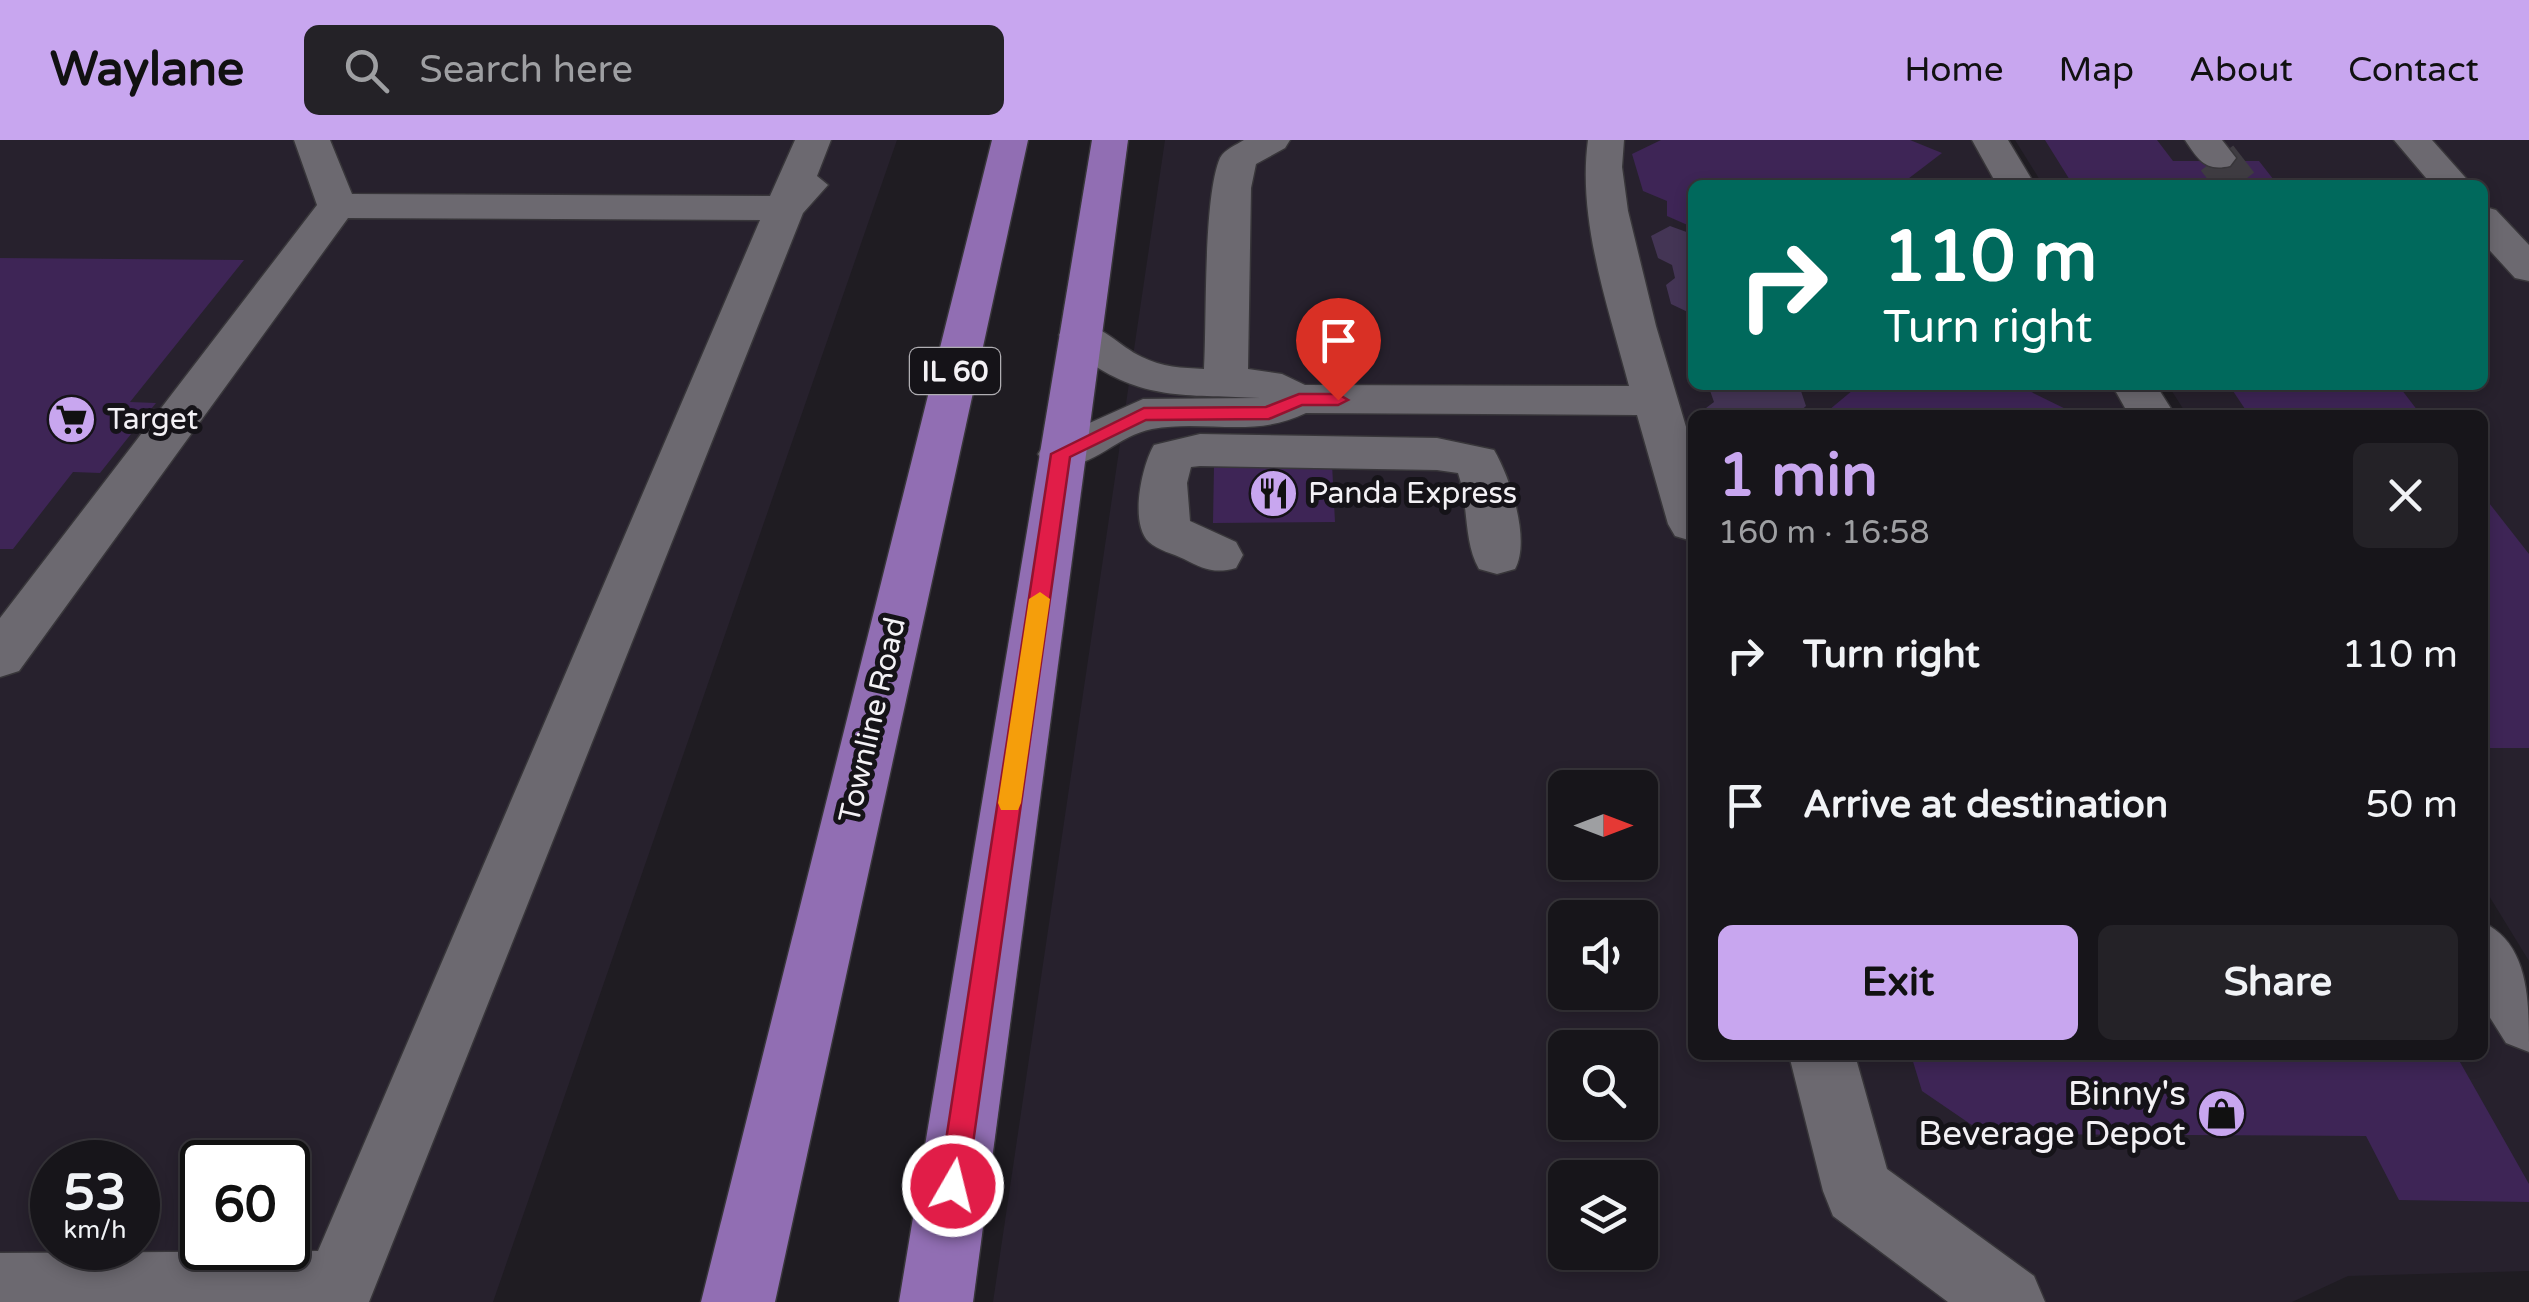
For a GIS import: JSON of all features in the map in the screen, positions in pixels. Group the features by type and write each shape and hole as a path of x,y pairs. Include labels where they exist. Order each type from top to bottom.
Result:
{"main road":[{"name":"Townline Road","path":"738,1302 898,602 1010,140"},
{"path":"936,1302 1110,140"}],"lane":[{"path":"312,140 337,206"},
{"path":"0,1289 339,1287 813,140"},
{"path":"337,206 785,208 820,174 834,140"},
{"path":"1226,382 1232,188 1239,158 1272,140"},
{"path":"1606,140 1600,167 1621,270 1688,511"},
{"path":"1990,140 2013,180"},
{"path":"2412,140 2448,180"},
{"path":"0,657 337,206"},
{"path":"2493,207 2529,269"},
{"path":"2488,280 2529,280"},
{"path":"1080,336 1126,367 1168,382 1266,384 1299,400"},
{"path":"1061,454 1144,414 1269,413 1299,400 1655,401"},
{"path":"1218,555 1166,530 1163,483 1171,456 1200,450 1240,450 1437,454 1478,461 1490,495 1497,556"},
{"path":"2488,958 2529,1022"},
{"path":"1823,1060 1858,1190 2008,1302"}],"shaded area":[{"path":"0,140 897,140 493,1302 0,1302"},
{"path":"1165,140 1999,140 2023,180 1688,180 1688,390 2148,390 2160,410 1688,410 1688,1060 2488,1060 2488,959 2529,1029 2529,1271 2348,1276 2292,1302 993,1302"},
{"path":"2015,140 2529,140 2529,961 2488,894 2488,410 2184,410 2171,390 2488,390 2488,180 2040,180"},
{"path":"1670,226 1688,233 1688,312 1671,304 1666,285 1675,278 1672,265 1658,258 1651,236"},
{"path":"1710,390 1801,390 1806,406 1802,410 1703,410 1714,402"}],"building":[{"path":"1661,140 1910,140 1942,153 1907,180 1688,180 1688,225 1667,216 1667,201 1643,191 1632,154"},
{"path":"2045,140 2157,140 2173,161 2259,161 2274,180 2070,180"},
{"name":"Target","path":"0,258 244,260 130,402 156,403 100,473 73,472 13,549 0,549"},
{"path":"1853,390 2027,390 2068,410 1829,410"},
{"path":"2232,390 2402,390 2417,410 2246,410"},
{"name":"Panda Express","path":"1332,464 1335,522 1213,523 1214,465"},
{"path":"2488,502 2529,554 2529,748 2488,748"},
{"name":"Binny's Beverage Depot","path":"1913,1060 2459,1060 2529,1184 2529,1202 2399,1200 2366,1136 1985,1134 1922,1091"}],"tunnel":[{"path":"2217,158 2234,180"}],"slow traffic":[{"path":"1009,803 1040,599"}],"place":[{"name":"Target","path":"72,419"},
{"name":"Panda Express","path":"1273,493"},
{"name":"Binny's Beverage Depot","path":"2221,1113"}],"route":[{"path":"953,1186 1061,454 1144,414 1269,413 1299,400 1338,400"}]}
